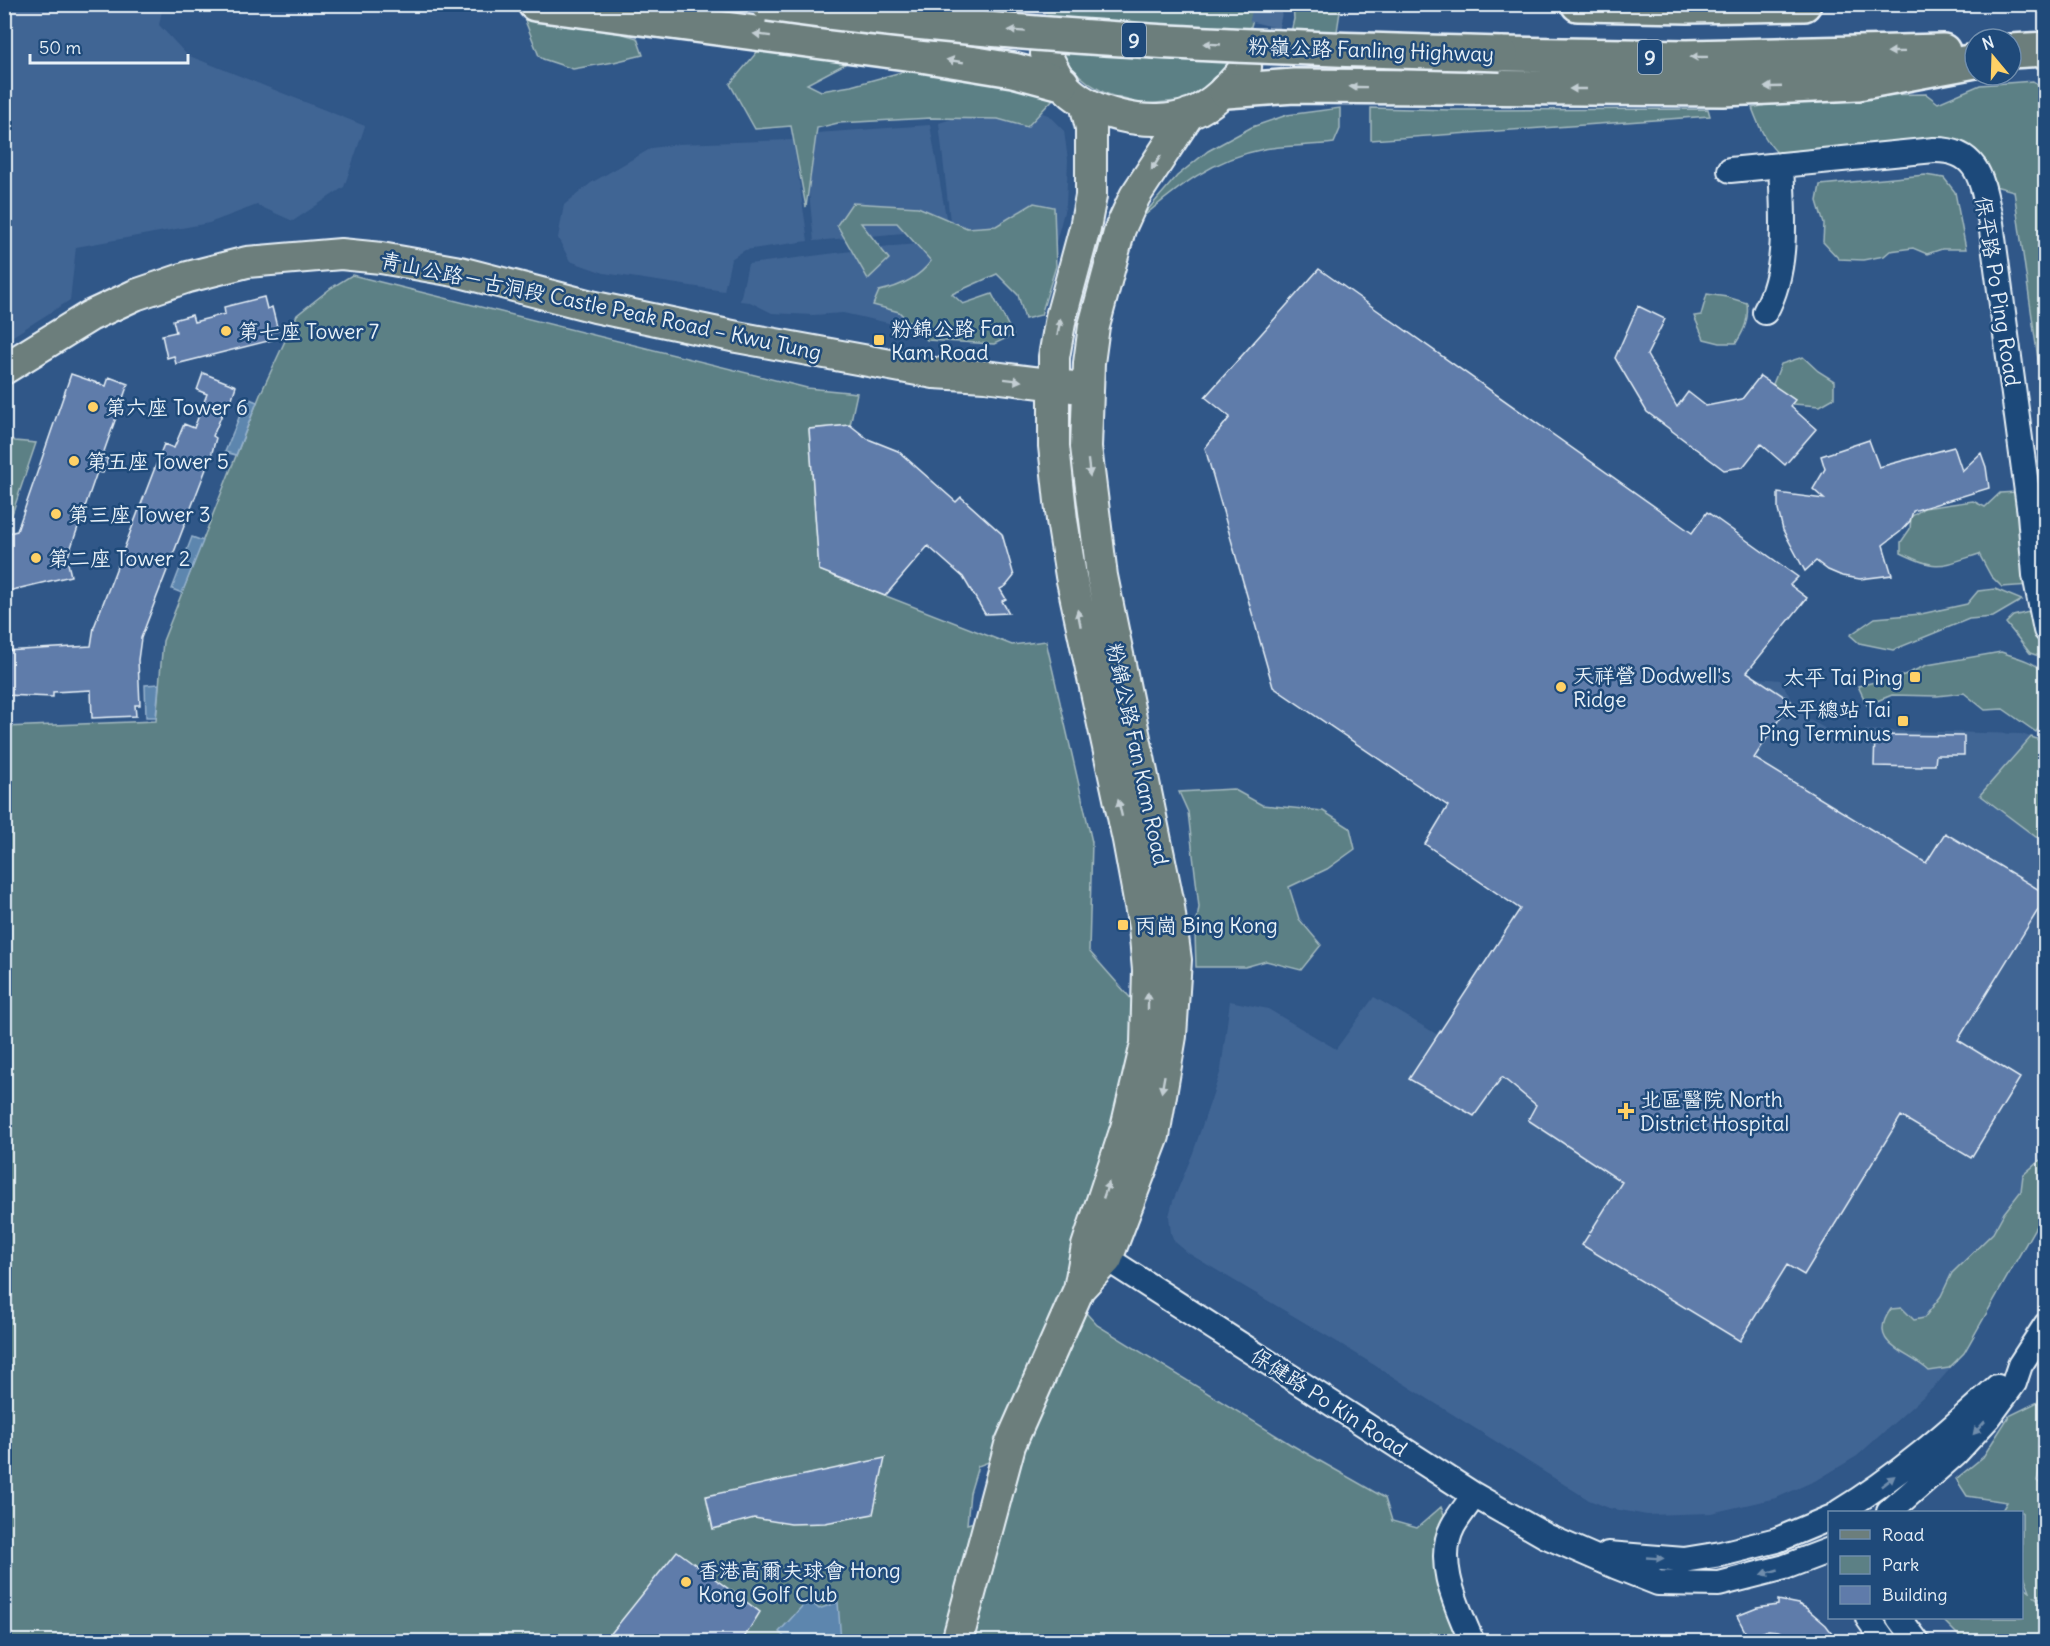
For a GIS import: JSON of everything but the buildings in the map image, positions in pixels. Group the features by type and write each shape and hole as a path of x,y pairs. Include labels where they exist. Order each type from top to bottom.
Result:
{"highway":[{"path":"536,4 921,55 1013,70 1073,93"},
{"name":"粉嶺公路 Fanling Highway","path":"768,4 864,18 1150,41 1315,50 1687,57 1963,51"},
{"path":"1578,4 1688,6 1804,4"},
{"path":"1236,79 1294,86 1723,89 1858,83 1963,63"}],"main road":[{"name":"粉錦公路 Fan Kam Road","path":"1046,54 1073,93 1091,128 1091,196 1085,228 1061,317 1054,357 1052,396 1056,474 1071,576 1144,927 1148,970 1146,1044 1097,1252"},
{"path":"1073,93 1111,113 1138,119 1163,119 1189,114 1209,103 1236,79"},
{"name":"粉錦公路 Fan Kam Road","path":"957,1641 1010,1445 1079,1289 1154,1136 1171,1036 1176,960 1168,900 1102,576 1086,447 1089,363 1094,326 1120,229 1135,195 1189,114"},
{"name":"青山公路－古洞段 Castle Peak Road – Kwu Tung","path":"4,369 90,316 135,295 188,277 247,262 341,254 381,258 460,272 595,307 737,337 934,373 985,376 1052,396 1087,399"}],"street":[{"name":"保平路 Po Ping Road","path":"1730,170 1948,150 1966,157 1974,165 1983,187 1991,224 2030,514 2035,575 2046,630"},
{"path":"1765,312 1778,283 1782,257 1781,165"},
{"name":"保健路 Po Kin Road","path":"1097,1252 1474,1495 1546,1536 1576,1549 1658,1582 1719,1584 1828,1554"},
{"path":"1841,1511 1877,1489 1949,1431 2020,1365 2046,1325"},
{"path":"1890,1511 1956,1453 1989,1417 2014,1383 2020,1365"},
{"path":"1472,1641 1457,1603 1446,1563 1447,1546 1453,1527 1474,1495"},
{"path":"1820,1523 1828,1554"},
{"name":"保健路 Po Kin Road","path":"1576,1549 1628,1557 1684,1560 1769,1542 1820,1523"},
{"path":"1869,1619 1885,1641"},
{"path":"1900,1619 1917,1641"}],"shaded area":[{"path":"5,4 163,5 159,25 187,55 365,126 344,187 293,221 257,205 209,223 76,247 70,300 5,341"},
{"path":"1017,104 1048,115 1064,131 1068,160 1066,204 1056,242 953,248 939,123 977,111"},
{"path":"930,125 948,229 814,241 803,134"},
{"path":"793,140 808,241 745,250 731,259 724,291 604,273 570,261 558,238 564,205 591,183 652,148 678,144"},
{"path":"943,242 915,303 916,329 843,313 813,315 772,313 750,302 740,301 748,264 852,251 880,267 881,247"},
{"path":"247,398 257,402 236,455 225,452"},
{"path":"192,537 203,541 182,593 172,589"},
{"name":"北區醫院 North District Hospital","path":"1692,672 1780,680 1798,710 1826,729 2021,734 2037,739 2045,749 2045,1211 1964,1353 1935,1386 1857,1456 1819,1479 1776,1498 1711,1513 1647,1515 1609,1508 1589,1500 1344,1346 1188,1253 1174,1241 1169,1216 1221,1070 1230,1001 1268,1009 1336,1049 1374,997 1443,1038"},
{"path":"159,684 156,717 146,717 145,685"},
{"path":"811,1602 819,1609 838,1602 841,1641 789,1641 779,1632 805,1603"}],"green space":[{"path":"1045,4 1256,4 1256,8 1247,41 1228,70 1211,86 1189,100 1133,105 1131,101 1100,90 1079,75 1070,65 1061,54 1049,30"},
{"path":"1293,5 1341,5 1332,64 1290,37 1294,19"},
{"path":"551,17 596,26 637,38 643,55 573,69 543,59 539,56 524,18"},
{"path":"762,26 851,38 845,64 807,84 821,91 851,86 905,71 888,41 1055,97 1027,127 998,119 931,118 838,123 817,128 806,207 791,126 755,129 730,84 758,51"},
{"path":"2033,81 2045,89 2045,384 2041,380 2014,191 1991,185 1980,159 1784,159 1764,136 1752,108 1775,103 1873,95 1926,94 1938,103 1975,87 2023,87 2023,82"},
{"path":"1340,108 1340,129 1334,143 1264,149 1228,160 1182,186 1139,220 1177,176 1208,151 1252,127 1287,115"},
{"path":"1371,108 1708,109 1710,116 1371,140"},
{"path":"1925,175 1944,178 1955,192 1966,249 1942,249 1927,254 1913,248 1890,251 1884,256 1863,260 1839,259 1823,242 1824,224 1817,201 1820,185"},
{"path":"852,203 918,207 967,228 996,226 1034,203 1054,207 1056,266 1041,315 1025,319 1018,295 997,274 952,294 963,304 992,294 1013,335 994,344 927,340 899,312 873,305 879,291 908,281 931,261 897,223 861,223 889,259 868,279 837,225"},
{"path":"352,275 807,388 857,393 850,425 809,429 819,570 1012,645 1046,641 1092,842 1089,951 1141,1010 1068,1293 1097,1325 1290,1444 1385,1498 1392,1521 1417,1528 1441,1507 1452,1534 1467,1641 1431,1633 1434,1641 5,1641 4,727 156,721 163,641 260,395 297,315 331,288","holes":["1014,1452 989,1518 967,1524 970,1493 978,1466"]},
{"path":"1707,294 1747,303 1746,324 1736,343 1720,343 1704,339 1694,316 1701,315"},
{"path":"1803,357 1818,371 1834,381 1834,398 1820,406 1793,404 1779,397 1773,384 1781,364"},
{"path":"5,437 15,441 36,443 10,520 5,521"},
{"path":"2016,492 2030,514 2045,505 2045,584 2002,587 1991,576 1979,554 1940,565 1923,562 1901,553 1901,542 1910,529 1911,517 1924,508 1973,501 1985,507 2000,493"},
{"path":"1995,589 2022,600 1993,617 1969,619 1893,650 1859,643 1850,635 1875,618 1921,614 1967,604 1978,591"},
{"path":"2045,608 2045,658 2030,653 2006,623 2013,616"},
{"path":"2001,652 2033,664 2046,676 2045,718 2036,732 2003,709 1985,710 1964,693 1937,696 1892,695 1867,705 1858,686 1904,675 1927,665"},
{"path":"2031,737 2037,739 2045,749 2045,839 2036,837 1980,795"},
{"path":"1233,789 1262,805 1323,811 1350,828 1355,849 1327,869 1289,887 1299,919 1321,945 1301,970 1266,961 1245,967 1196,967 1195,933 1199,907 1188,812 1179,792"},
{"path":"2045,1156 2045,1210 1964,1353 1949,1368 1929,1371 1892,1346 1883,1331 1884,1321 1891,1309 1902,1308 1914,1320 1924,1318 1941,1296 1952,1273 1993,1233 2004,1213 2021,1191 2023,1175"},
{"path":"2045,1382 2045,1442 2037,1481 2045,1488 2045,1599 2035,1597 2045,1606 2045,1641 1964,1641 1942,1619 2023,1619 2023,1586 2030,1591 2023,1575 2023,1511 2002,1511 2007,1502 1967,1496 1956,1479 1983,1457 2009,1416 2038,1402"}],"tunnel":[{"path":"1029,4 1034,27 1046,54"},
{"path":"1247,66 1261,36 1268,4"}],"place":[{"name":"第七座 Tower 7","path":"226,331"},
{"name":"粉錦公路 Fan Kam Road","path":"879,340"},
{"name":"第六座 Tower 6","path":"93,407"},
{"name":"第五座 Tower 5","path":"74,461"},
{"name":"第三座 Tower 3","path":"56,514"},
{"name":"第二座 Tower 2","path":"36,558"},
{"name":"太平 Tai Ping","path":"1915,677"},
{"name":"天祥營 Dodwell's Ridge","path":"1561,687"},
{"name":"太平總站 Tai Ping Terminus","path":"1903,721"},
{"name":"丙崗 Bing Kong","path":"1123,925"},
{"name":"北區醫院 North District Hospital","path":"1626,1111"},
{"name":"香港高爾夫球會 Hong Kong Golf Club","path":"686,1582"}]}
